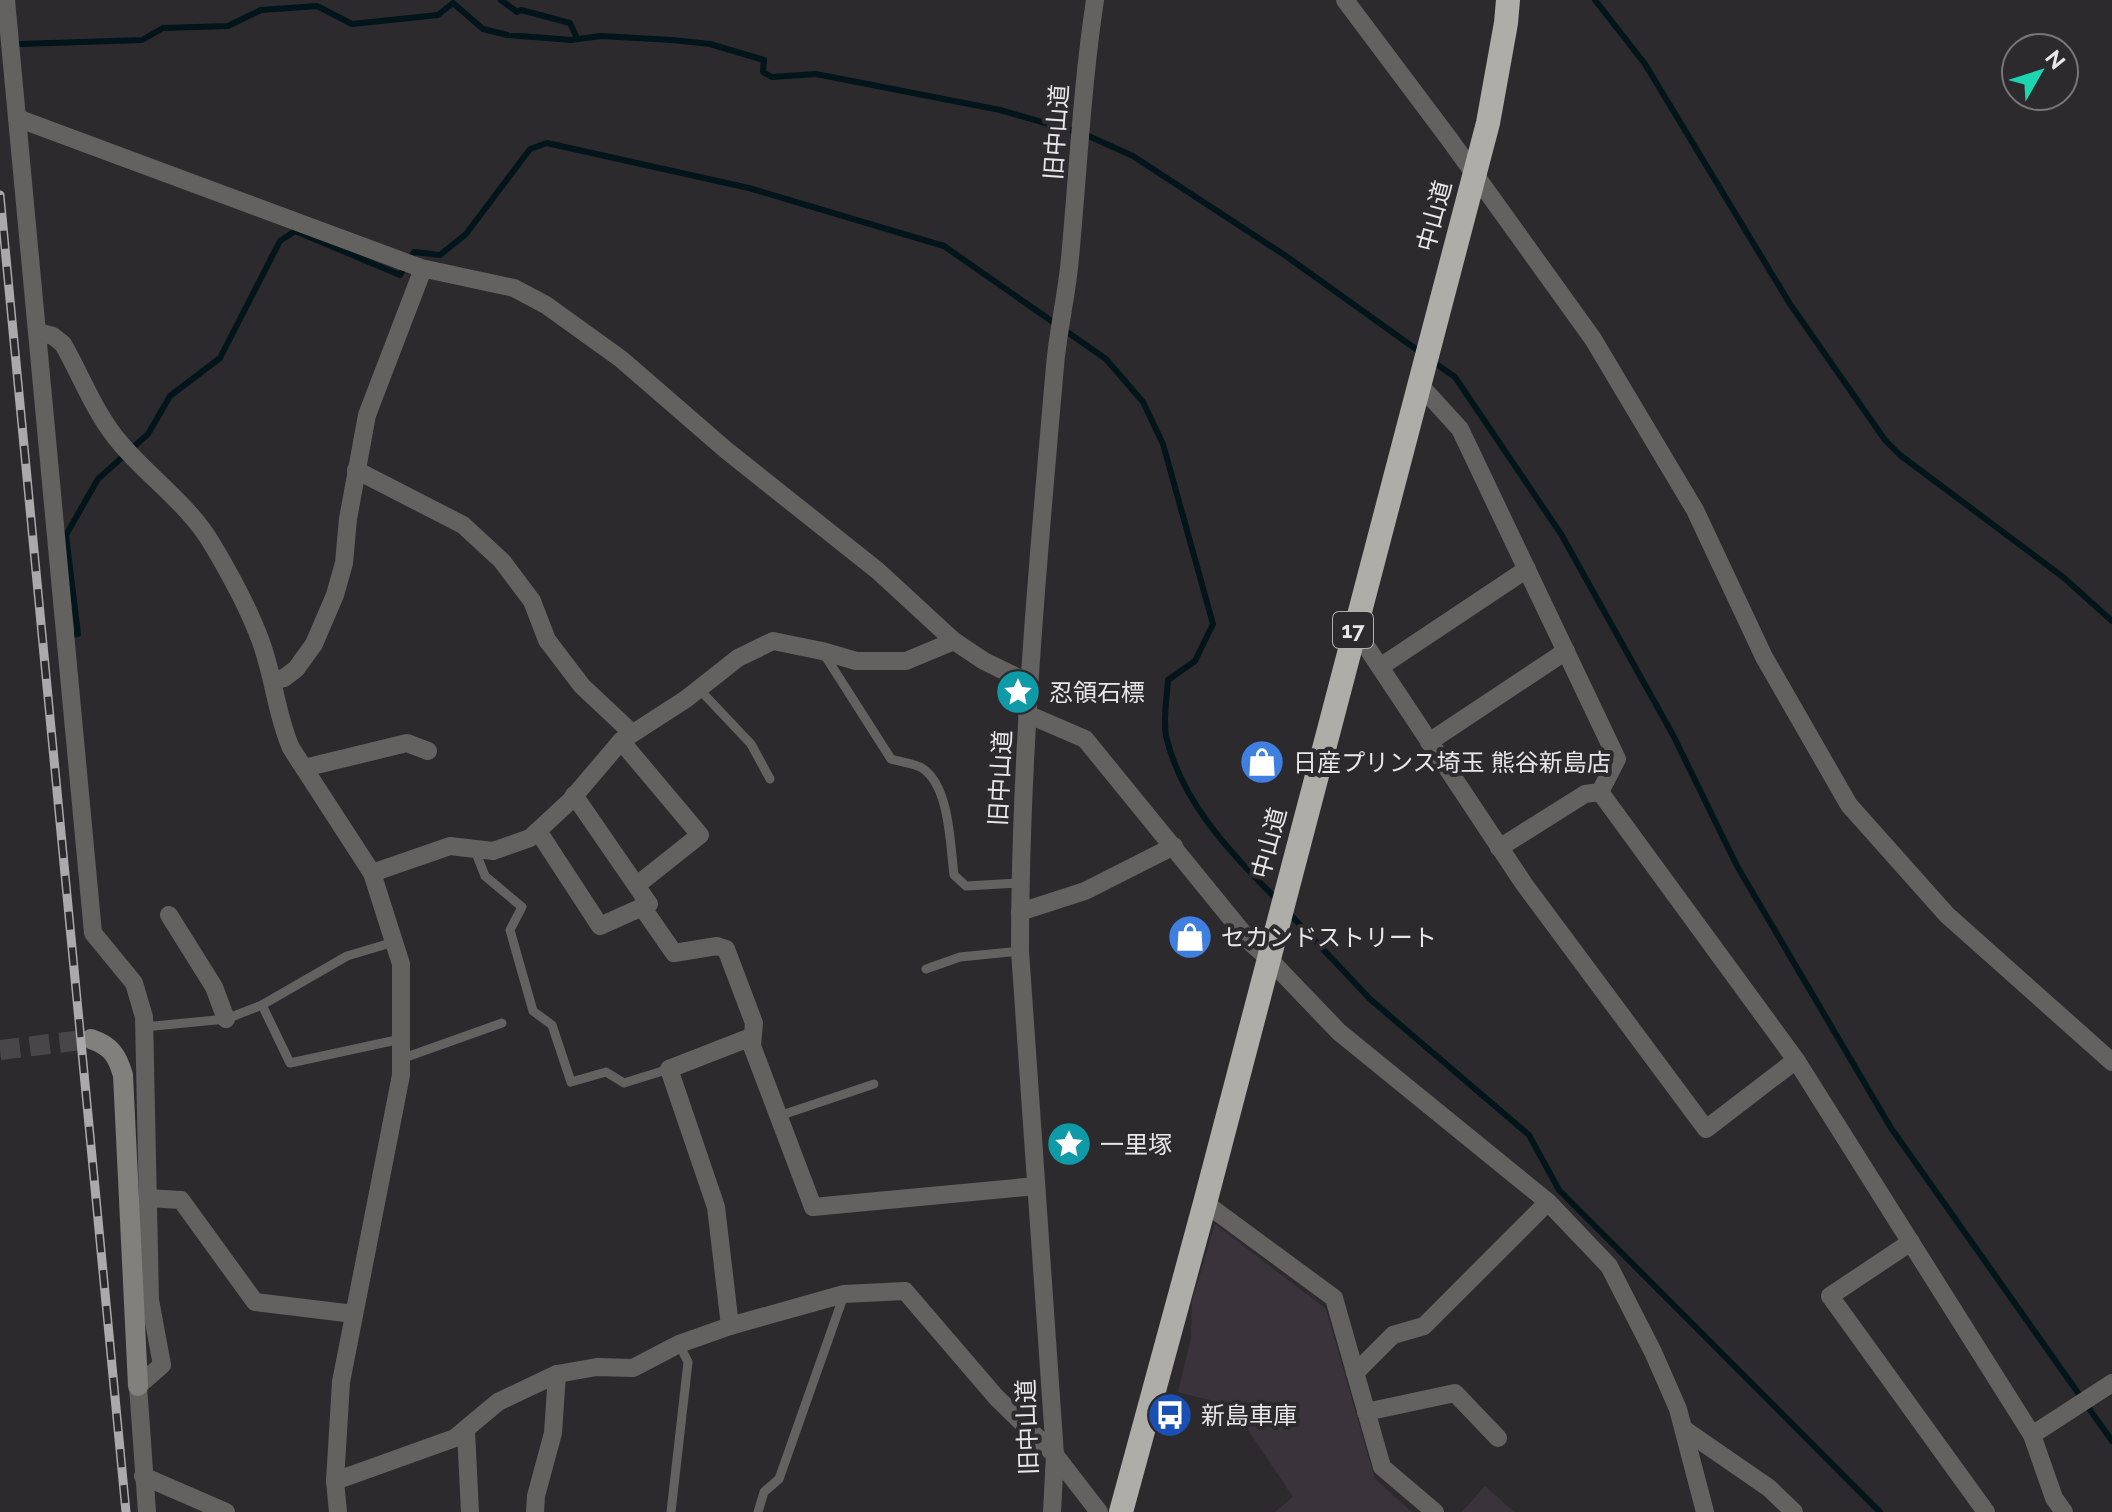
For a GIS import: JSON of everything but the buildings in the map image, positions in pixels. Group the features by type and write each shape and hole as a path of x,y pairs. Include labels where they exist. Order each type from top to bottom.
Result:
{"highway":[{"name":"中山道","path":"1121,1512 1474,174 1497,80 1508,0"}],"street":[{"path":"6,0 93,933 134,983 144,1017 150,1300 162,1365 138,1386"},
{"name":"旧中山道","path":"1052,1512 1055,1455 1020,951 1019,883 1029,683 1058,341 1070,262 1084,69 1095,0"},
{"path":"1345,0 1593,339 1687,497 1764,657 1849,805 1947,915 2112,1062"},
{"path":"17,118 422,269 514,288 546,305 621,359 726,450 878,571 954,641 984,661 1029,683"},
{"path":"273,681 284,678 296,669 314,644 335,595 344,563 356,470 367,415 422,269"},
{"path":"38,332 53,336 63,344 100,418 134,459 195,520 212,545 254,625 273,681 282,727 304,768 372,873 401,964 401,1075 341,1382 335,1481 338,1512"},
{"path":"1421,377 1460,429 1617,759 1600,792"},
{"path":"356,470 463,525 502,561 532,601 547,640 700,835 637,885"},
{"path":"1380,667 1527,569"},
{"path":"1352,636 1368,649 1499,848 1706,1129 1796,1060"},
{"path":"372,873 450,846 493,851 530,838 626,737 699,689 738,658 773,641 856,661 906,661 954,641"},
{"path":"1429,742 1566,651"},
{"path":"1027,714 1085,739 1252,944 1339,1032 1548,1202 1609,1266 1653,1352 1685,1430 1705,1512"},
{"path":"304,768 407,743 428,751"},
{"path":"1499,848 1585,794 1600,792"},
{"path":"1600,792 1796,1060 2032,1435 2054,1498 2064,1512"},
{"path":"538,831 600,926 649,904 574,795"},
{"path":"1020,912 1085,891 1174,846"},
{"path":"642,907 674,953 717,946 726,949 754,1023 752,1046"},
{"path":"169,915 214,987 226,1019"},
{"path":"91,1039 104,1044 117,1055 123,1075 147,1512"},
{"path":"730,1326 716,1207 669,1069 746,1039 752,1046 813,1207 1036,1186"},
{"path":"147,1198 181,1200 255,1302 354,1314"},
{"path":"1355,1373 1393,1335 1424,1326 1548,1202"},
{"path":"1205,1203 1334,1298 1382,1467 1435,1512"},
{"path":"1911,1242 1830,1296 1986,1512"},
{"path":"335,1481 455,1438 498,1402 557,1374 597,1367 633,1368 679,1344 730,1326 844,1294 905,1291 996,1397 1055,1455 1099,1512"},
{"path":"535,1512 536,1496 553,1433 557,1374"},
{"path":"2032,1435 2112,1383"},
{"path":"1366,1412 1455,1393 1498,1438"},
{"path":"1685,1430 1769,1488 1794,1512"},
{"path":"466,1431 470,1512"},
{"path":"143,1476 226,1512"}],"lane":[{"path":"822,651 891,759 922,768 940,789 954,875 966,886 1019,883"},
{"path":"699,689 751,744 770,779"},
{"path":"474,848 485,876 522,907 510,930 525,984 533,1011 552,1025 571,1082 606,1072 624,1083 669,1069"},
{"path":"144,1027 226,1019 262,1005 347,956 394,942"},
{"path":"926,969 960,957 1020,951"},
{"path":"262,1005 290,1063 401,1039"},
{"path":"401,1059 502,1023"},
{"path":"778,1117 874,1084"},
{"path":"758,1512 764,1492 779,1479 844,1294"},
{"path":"671,1512 688,1362 679,1344"}],"shaded area":[{"path":"1215,1224 1326,1309 1375,1479 1412,1512 1275,1512 1293,1497 1232,1406 1178,1392 1191,1338 1192,1301"},
{"path":"1485,1486 1514,1512 1462,1512"}],"waterway":[{"path":"501,0 517,12 521,10 570,23 577,38"},
{"path":"1595,0 1645,64 1790,304 1885,440 1900,455 2063,577 2112,621"},
{"path":"21,44 142,40 163,28 228,26 261,10 317,6 352,24 438,15 453,3 483,29 508,35 571,40 601,36 710,44 764,60 763,72 772,77 816,74 1000,110 1084,134 1133,156 1286,256 1420,352"},
{"path":"72,635 78,634 66,535 98,479 148,434 170,396 220,358 280,241 295,231 400,275 414,252 440,255 466,234 530,149 547,143 749,188 944,246 1106,359 1143,402 1163,444 1213,624 1195,661 1168,680 1165,729 1173,761 1210,826 1277,900"},
{"path":"1432,361 1455,377 1561,534 1673,735 1737,866 1891,1128 2112,1441"},
{"path":"1287,911 1370,999 1529,1135 1559,1190 1880,1512"}],"tunnel":[{"path":"0,1050 91,1039"}],"railway":[{"path":"0,195 126,1512"}],"place":[{"name":"忍領石標","path":"1018,692"},
{"name":"日産プリンス埼玉 熊谷新島店","path":"1262,762"},
{"name":"セカンドストリート","path":"1190,937"},
{"name":"一里塚","path":"1069,1144"},
{"name":"新島車庫","path":"1170,1415"}]}
